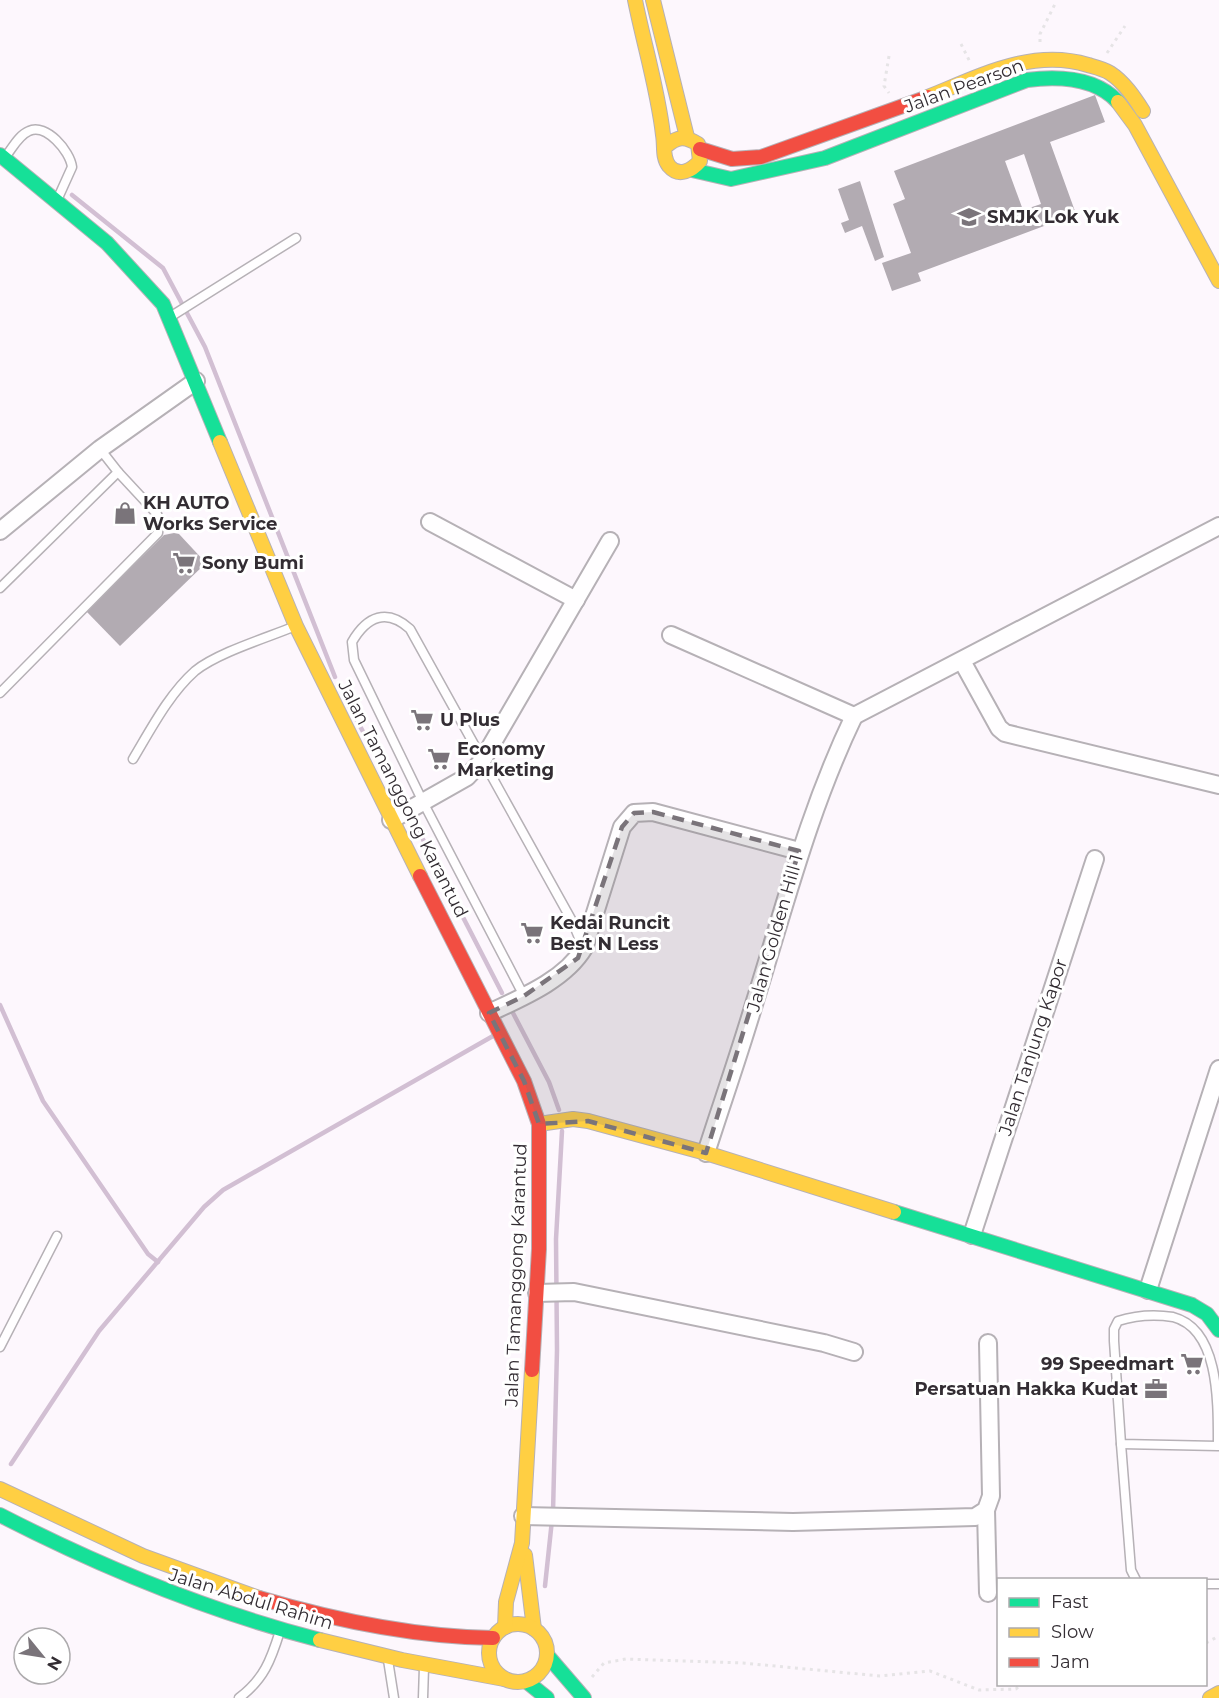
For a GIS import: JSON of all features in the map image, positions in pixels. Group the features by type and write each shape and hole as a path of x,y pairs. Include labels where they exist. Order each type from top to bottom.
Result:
{"main road":[{"path":"635,0 666,147 665,159 671,169 681,173 692,170 700,161 700,149 698,144 687,136 674,92 653,0"},
{"name":"Jalan Pearson","path":"700,149 732,159 761,157 902,108 999,68 1041,58 1071,60 1098,68 1120,80 1147,118 1180,179"},
{"name":"Jalan Pearson","path":"692,170 731,179 761,174 825,158 1019,82 1042,77 1076,80 1102,89 1117,100 1136,128 1219,280"},
{"path":"666,147 675,138 687,136"},
{"name":"Jalan Tamanggong Karantud","path":"2,157 120,254 146,281 170,317 296,626 391,820 464,958 524,1081 539,1124 544,1292 522,1544 506,1602 505,1627"},
{"path":"539,1124 573,1119 588,1121 706,1154 1192,1305 1207,1314 1219,1330"},
{"name":"Jalan Abdul Rahim","path":"0,1489 140,1556 231,1592 272,1604 373,1625 446,1636 493,1638"},
{"name":"Jalan Abdul Rahim","path":"0,1515 104,1567 192,1602 280,1630 424,1666 504,1679"},
{"name":"Jalan Tamanggong Karantud","path":"522,1544 534,1629"},
{"path":"547,1698 526,1681 504,1679 491,1665 489,1647 493,1638 505,1627 520,1624 534,1629 542,1636 547,1654 582,1695"},
{"path":"526,1681 541,1671 547,1654"},
{"path":"1210,1698 1219,1693"}],"street":[{"path":"0,531 100,449 196,381"},
{"path":"430,522 576,600"},
{"path":"671,635 854,716 1219,526"},
{"path":"391,820 468,777 482,760 610,541"},
{"path":"962,661 999,728 1005,733 1219,785"},
{"name":"Jalan Golden Hill 1","path":"706,1154 756,1001 799,851 833,760 854,716"},
{"path":"489,1013 524,996 571,966 584,948 622,827 634,813 653,812 799,851"},
{"name":"Jalan Tanjung Kapor","path":"972,1235 1095,859"},
{"path":"1148,1290 1219,1069"},
{"path":"544,1292 574,1292 824,1343 854,1352"},
{"path":"988,1343 991,1496 986,1510 988,1593"},
{"path":"524,1516 804,1522 965,1518 975,1517 986,1510"}],"lane":[{"path":"2,157 22,135 32,129 45,133 62,146 71,160 72,167 56,201"},
{"path":"170,317 296,238"},
{"path":"0,693 158,533 157,514 100,449"},
{"path":"0,588 118,472"},
{"path":"524,996 423,802 351,650 351,642 367,624 385,615 394,617 411,629 572,921 584,948"},
{"path":"133,759 183,683 197,670 296,626"},
{"path":"0,1347 57,1236"},
{"path":"1121,1444 1218,1446 1219,1377 1216,1356 1211,1342 1196,1325 1156,1314 1118,1321 1114,1329 1121,1444 1131,1570 1135,1578"},
{"path":"239,1698 254,1687 266,1671 280,1630"},
{"path":"388,1657 394,1698"},
{"path":"423,1698 424,1666"}],"path":[{"path":"1041,58 1040,34 1055,4"},
{"path":"1098,68 1125,26"},
{"path":"889,56 884,86 902,108"},
{"path":"582,1695 604,1663 626,1659 743,1663 880,1676 930,1671 980,1690 1016,1689 1019,1686"}],"highlighted area":[{"path":"653,812 799,851 706,1153 588,1121 539,1124 524,1081 489,1013 524,996 578,958 622,827 634,813"}],"building":[{"path":"1095,95 1105,122 1050,142 1076,214 918,273 921,281 892,291 882,263 911,253 893,204 905,199 894,171","holes":["1024,154 1041,204 1023,210 1005,161"]},
{"path":"860,181 884,257 875,261 862,226 845,233 841,223 849,220 838,189"},
{"path":"179,534 206,563 120,646 86,611 164,535"}],"waterway":[{"path":"72,195 163,268 205,347 335,677"},
{"path":"349,706 402,803"},
{"path":"413,820 502,993"},
{"path":"0,1005 43,1101 148,1254 158,1262"},
{"path":"513,1013 549,1082 559,1110"},
{"path":"11,1464 99,1331 204,1207 223,1190 493,1036"},
{"path":"553,1512 557,1350 556,1239 562,1131"},
{"path":"545,1586 552,1520"}],"traffic: fast":[{"path":"692,170 731,179 825,158 1027,80 1051,78 1076,80 1099,87 1118,102"},
{"path":"0,155 107,243 163,304 220,442"},
{"path":"894,1212 1192,1305 1207,1314 1219,1330"},
{"path":"0,1515 78,1553 197,1602 320,1640"},
{"path":"547,1655 584,1698"},
{"path":"526,1681 547,1698"}],"traffic: slow":[{"path":"635,0 658,101 667,163 673,170 681,172 689,170 700,161 698,144 689,140 682,138 674,140 666,146"},
{"path":"653,0 687,137"},
{"path":"928,97 1006,67 1026,62 1067,61 1096,67 1110,73 1124,85 1143,111"},
{"path":"1118,102 1135,125 1219,281"},
{"path":"220,442 296,626 420,876"},
{"path":"539,1124 573,1119 588,1121 706,1153 894,1212"},
{"path":"505,1627 506,1602 522,1543 532,1370"},
{"path":"0,1489 143,1556 259,1598"},
{"path":"525,1555 534,1629"},
{"path":"518,1624 529,1626 542,1637 547,1653 545,1664 534,1677 518,1682 507,1680 494,1669 489,1653 491,1642 502,1629 518,1624"},
{"path":"320,1640 402,1660 504,1679"},
{"path":"1210,1698 1219,1693"}],"traffic: jam":[{"path":"700,149 732,159 761,157 928,97"},
{"path":"420,876 524,1081 539,1124 539,1249 532,1370"},
{"path":"259,1598 374,1626 463,1637 493,1638"}],"place":[{"name":"SMJK Lok Yuk","path":"969,217"},
{"name":"KH AUTO Works Service","path":"125,513"},
{"name":"Sony Bumi","path":"184,563"},
{"name":"U Plus","path":"422,720"},
{"name":"Economy Marketing","path":"439,759"},
{"name":"Kedai Runcit Best N Less","path":"532,933"},
{"name":"99 Speedmart","path":"1192,1364"},
{"name":"Persatuan Hakka Kudat","path":"1156,1389"}]}
